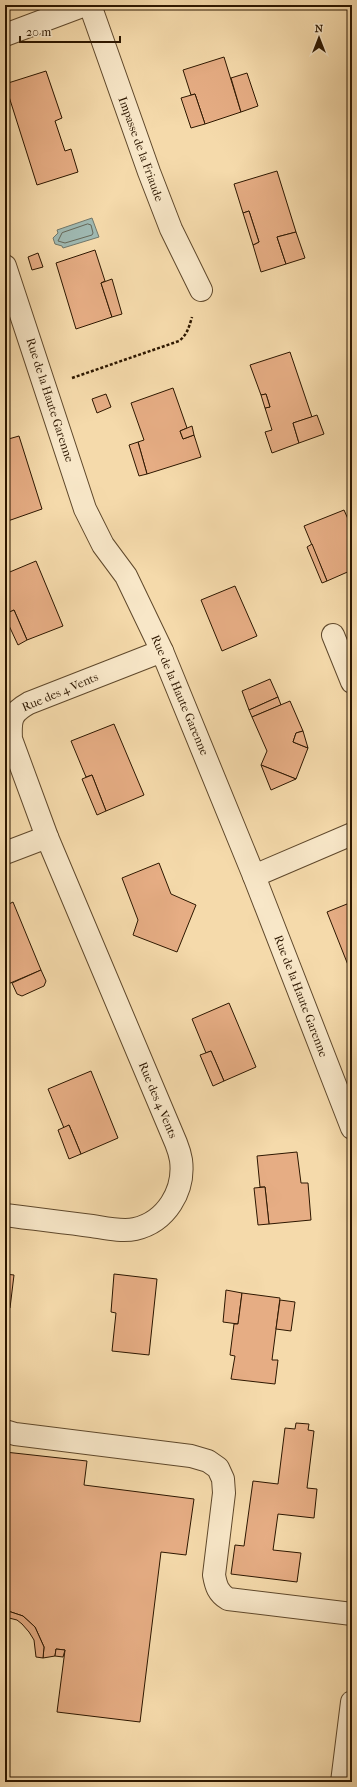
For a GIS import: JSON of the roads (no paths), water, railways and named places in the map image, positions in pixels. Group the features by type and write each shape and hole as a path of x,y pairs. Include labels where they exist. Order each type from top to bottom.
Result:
{"street":[{"path":"5,35 85,5"},
{"name":"Impasse de la Friaude","path":"90,5 154,186 171,229 201,290"},
{"name":"Rue de la Haute Garenne","path":"5,266 85,509 103,545 126,576 162,651 254,876 352,1128"},
{"path":"333,635 352,682"},
{"name":"Rue des 4 Vents","path":"5,1215 115,1229 134,1229 151,1223 164,1214 175,1198 181,1179 181,1160 176,1143 48,837 11,739 10,725 12,717 17,709 29,703 162,651"},
{"path":"254,876 352,834"},
{"path":"5,853 48,837"},
{"path":"5,1431 15,1434 191,1456 208,1461 218,1468 223,1479 224,1492 214,1575 220,1594 228,1599 352,1614"},
{"path":"342,1782 352,1702"}],"water":[{"path":"92,218 99,237 63,248 62,246 55,244 53,238 58,233 57,230"}]}
